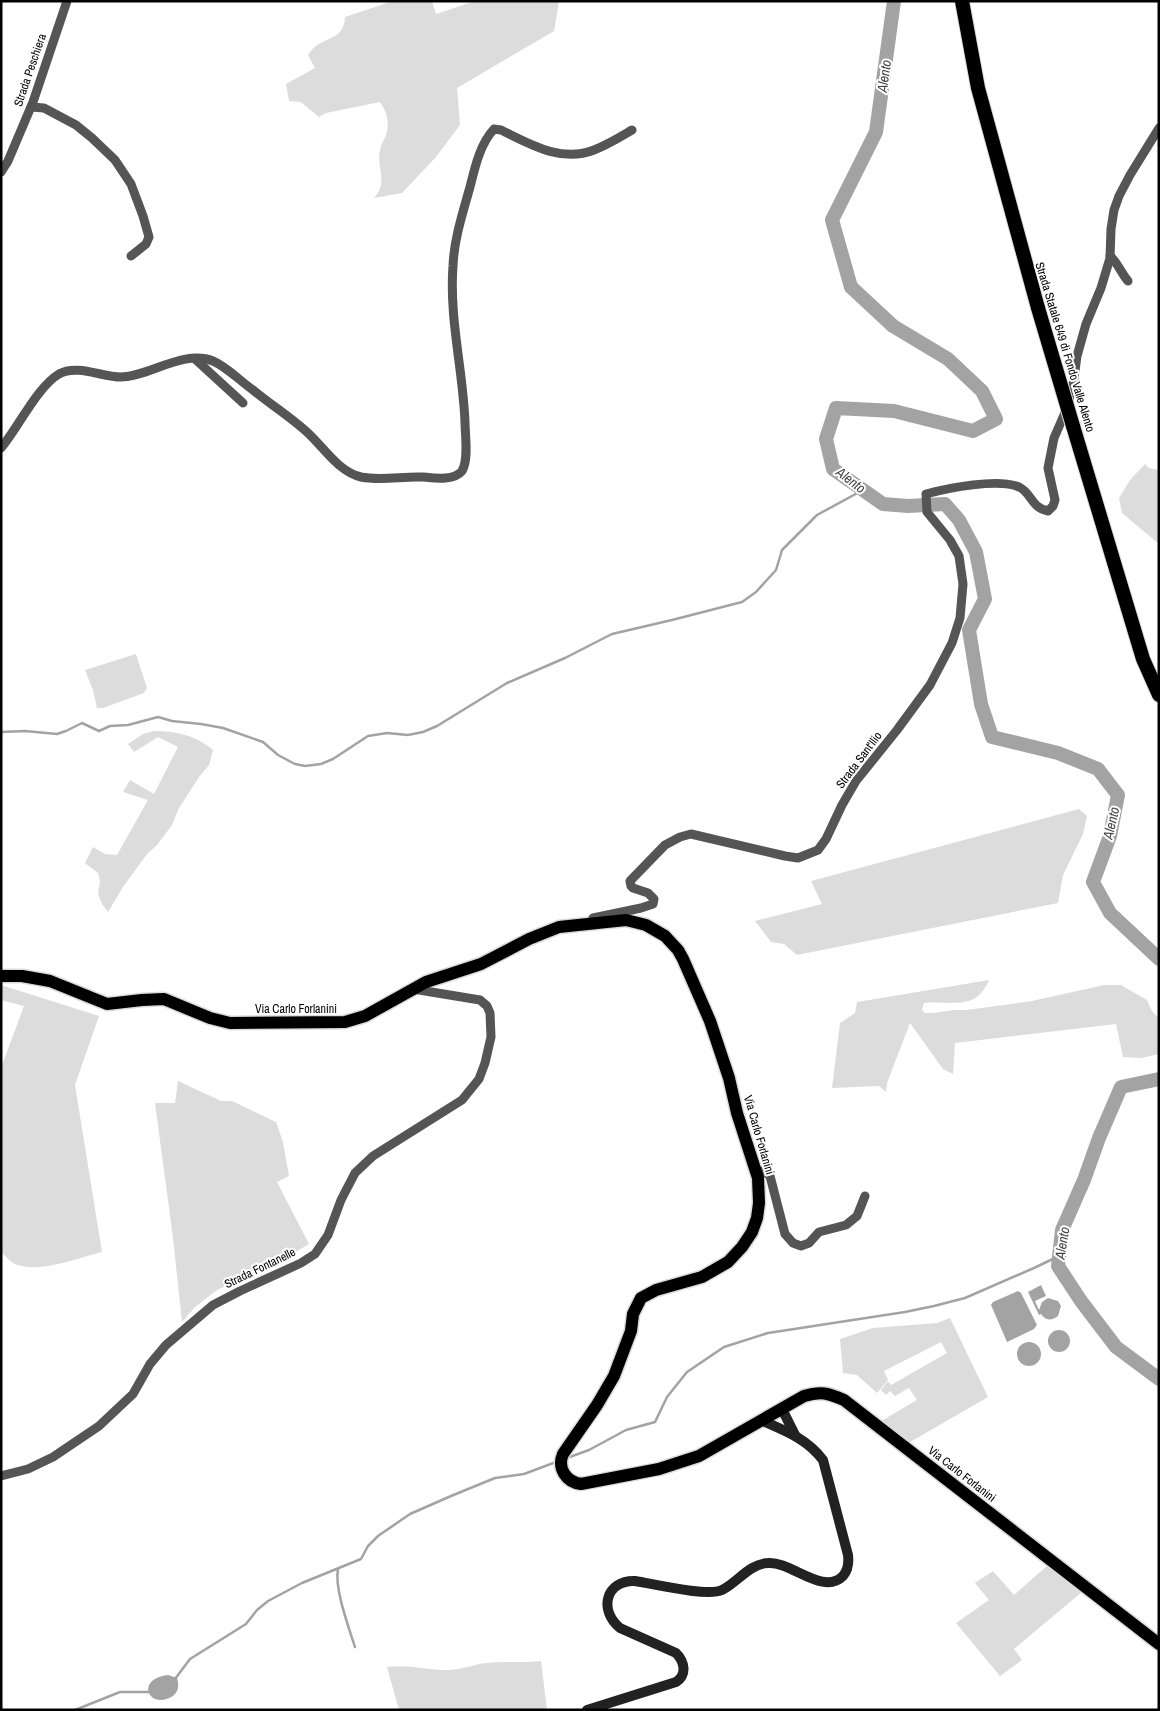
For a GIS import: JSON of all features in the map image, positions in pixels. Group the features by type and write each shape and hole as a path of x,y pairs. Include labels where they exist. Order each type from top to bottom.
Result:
{"highway":[{"name":"Strada Statale 649 di Fondo Valle Alento","path":"962,1 978,88 1038,308 1142,659 1159,695"}],"main road":[{"name":"Via Carlo Forlanini","path":"1,976 22,976 50,980 107,1004 164,999 210,1018 230,1023 345,1022 365,1016 426,982 481,964 529,939 559,927 621,920 646,925 666,936 678,950 710,1021 729,1078 758,1178 759,1203 757,1218 752,1232 742,1247 728,1262 702,1277 656,1290 641,1298 633,1314 631,1330 614,1376 561,1458 562,1469 568,1478 582,1484 659,1468 699,1456 804,1396 817,1392 828,1393 844,1400 1159,1644"},
{"path":"782,1409 795,1435"},
{"path":"587,1710 676,1682 681,1679 683,1673 682,1660 676,1653 620,1628 613,1622 608,1613 607,1602 613,1590 620,1584 635,1581 707,1592 721,1590 754,1567 770,1562 826,1583 836,1580 845,1572 849,1563 848,1555 823,1460 814,1449 795,1435 763,1421"}],"street":[{"name":"Strada Peschiera","path":"1,172 8,161 31,107 67,1"},
{"path":"31,107 44,108 76,125 115,160 131,184 143,216 148,237 146,244 131,256"},
{"path":"1128,281 1117,262 1110,256 1111,230 1119,196 1159,128"},
{"path":"1,448 41,391 60,373 75,370 122,377 137,374 164,364 195,359 212,361 228,371 309,434 342,467 359,477 385,478 406,476 441,478 455,476 462,470 466,455 464,391 453,318 452,265 460,220 477,160 489,135 494,130 501,130 548,152 568,155 584,154 596,150 632,130"},
{"name":"Strada Sant'Ilio","path":"588,923 593,918 653,904 654,899 651,896 633,888 630,881 665,845 680,837 691,834 705,836 736,845 798,858 818,850 826,839 842,804 856,782 930,685 952,643 960,618 963,584 960,556 950,540 927,512 926,494 948,488 999,484 1020,487 1028,494 1037,508 1048,511 1055,500 1048,468 1054,438 1074,386 1077,356 1110,256"},
{"path":"195,359 243,403"},
{"name":"Strada Fontanelle","path":"1,1476 28,1469 45,1461 99,1426 133,1394 150,1364 166,1344 213,1305 301,1263 315,1254 328,1236 341,1200 355,1173 373,1156 462,1100 479,1079 485,1062 491,1037 490,1013 487,1006 480,1000 413,989"},
{"path":"755,1170 765,1172 770,1176 784,1234 793,1243 801,1246 809,1243 819,1232 846,1225 856,1216 865,1196"}],"shaded area":[{"path":"393,1 432,1 436,14 475,1 559,1 554,31 457,88 460,125 436,157 402,193 374,198 381,186 379,157 388,127 386,114 380,102 326,113 319,117 301,102 289,101 286,84 315,68 308,55 316,46 339,33 344,24 345,17"},
{"path":"1145,464 1149,468 1159,470 1159,544 1122,513 1119,498 1130,480"},
{"path":"136,654 147,688 144,693 103,708 97,708 93,690 85,670"},
{"path":"154,731 170,732 192,737 213,750 209,765 179,808 172,825 157,845 147,854 123,887 108,912 98,894 100,881 98,873 85,863 93,847 105,854 117,855 148,800 123,792 130,780 154,794 178,747 158,737 134,752 128,744 143,734"},
{"path":"1079,809 1087,816 1083,834 1063,875 1058,903 797,955 784,944 771,942 755,921 822,904 811,881"},
{"path":"989,980 984,990 970,1001 924,1003 922,1010 925,1013 934,1013 967,1010 1032,1001 1104,985 1121,985 1147,1000 1152,1011 1159,1019 1159,1054 1141,1058 1123,1057 1116,1024 955,1043 953,1074 943,1069 910,1023 887,1083 886,1092 879,1086 832,1088 840,1023 855,1013 857,1002"},
{"path":"1,985 99,1016 75,1085 102,1252 57,1264 33,1267 13,1263 1,1252 1,1068 24,1006 1,1000"},
{"path":"178,1081 221,1101 232,1101 276,1122 283,1142 289,1176 277,1182 309,1244 289,1256 217,1290 195,1307 182,1322 155,1103 175,1103"},
{"path":"1041,1285 1046,1296 1035,1301 1039,1310 1042,1302 1048,1298 1058,1301 1061,1306 1058,1316 1054,1319 1049,1320 1041,1314 1039,1315 1028,1292"},
{"path":"1018,1291 1021,1293 1037,1325 1034,1329 1007,1342 991,1305 993,1302"},
{"path":"950,1318 988,1397 905,1445 878,1423 917,1400 909,1388 895,1396 890,1391 886,1395 881,1390 888,1381 891,1385 947,1353 941,1342 884,1371 888,1380 877,1393 857,1375 843,1373 840,1339 873,1328 937,1323"},
{"path":"1059,1330 1067,1333 1070,1341 1067,1349 1059,1352 1051,1349 1048,1341 1051,1333"},
{"path":"1029,1342 1038,1345 1041,1354 1038,1363 1029,1366 1020,1363 1017,1354 1020,1345"},
{"path":"1048,1565 1083,1591 1014,1649 1022,1660 1000,1676 956,1623 989,1600 975,1583 993,1571 1014,1595"},
{"path":"541,1661 547,1710 399,1710 387,1667 402,1666 448,1670 487,1663"},
{"path":"168,1675 177,1678 178,1688 173,1696 164,1700 157,1700 149,1693 148,1687 157,1678"}],"waterway":[{"name":"Alento","path":"894,1 876,132 832,220 851,287 893,326 948,359 982,391 996,419 973,431 894,411 836,408 826,439 833,469 883,504 908,506 945,504 959,520 976,552 985,599 969,630 981,704 992,737 1058,753 1098,769 1118,795 1110,836 1093,882 1110,913 1159,959"},
{"path":"1,732 25,731 57,734 82,723 99,731 110,726 128,725 158,717 172,721 223,728 263,742 278,755 295,764 305,766 321,764 333,759 368,736 387,733 408,735 423,732 437,726 507,683 565,658 612,634 742,602 756,592 776,570 782,550 817,515 863,490"},
{"name":"Alento","path":"1159,1079 1121,1087 1062,1230 1058,1266 1081,1301 1116,1347 1159,1379"},
{"path":"567,1458 589,1450 626,1430 655,1422 667,1397 687,1372 724,1347 768,1333 905,1312 965,1298 1059,1256"},
{"path":"175,1679 190,1659 246,1624 257,1610 268,1601 302,1583 361,1559 368,1546 378,1536 410,1514 495,1478 524,1474 556,1462"},
{"path":"338,1569 337,1577 340,1597 355,1647"},
{"path":"75,1710 120,1692 150,1692"}]}
